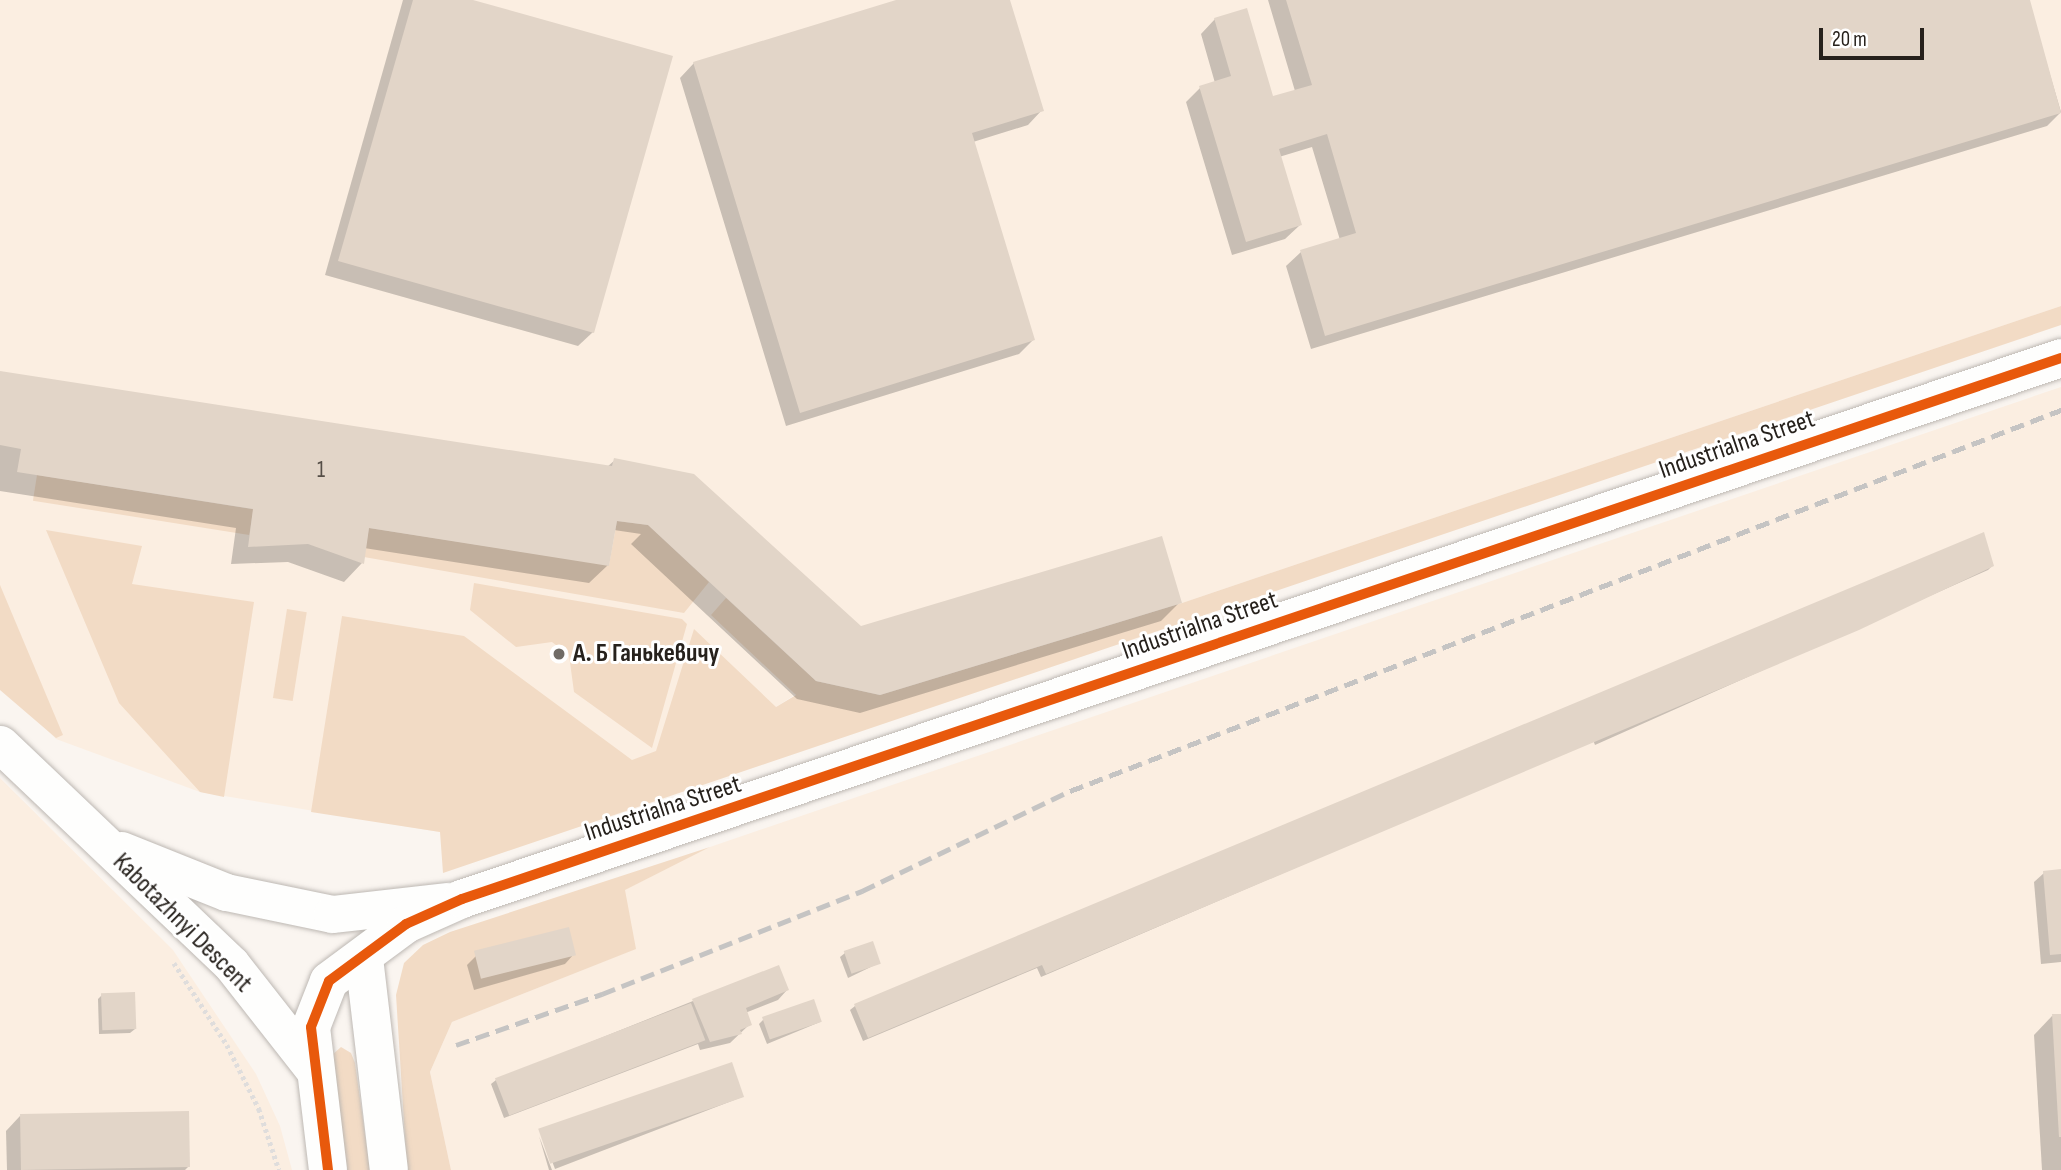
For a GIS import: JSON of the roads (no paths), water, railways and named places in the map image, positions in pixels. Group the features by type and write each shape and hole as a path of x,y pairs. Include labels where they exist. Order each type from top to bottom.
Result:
{"street":[{"name":"Industrialna Street","path":"328,1170 311,1027 329,981 364,958 406,924 462,899 2061,358"},
{"name":"Kabotazhnyi Descent","path":"0,744 231,964 315,1072"},
{"name":"Kabotazhnyi Descent","path":"100,842 226,892 332,914 462,899"},
{"path":"364,958 389,1170"}],"railway":[{"path":"456,1045 602,994 862,891 1070,791 2061,410"}],"place":[{"name":"А. Б Ганькевичу","path":"559,654"}]}
